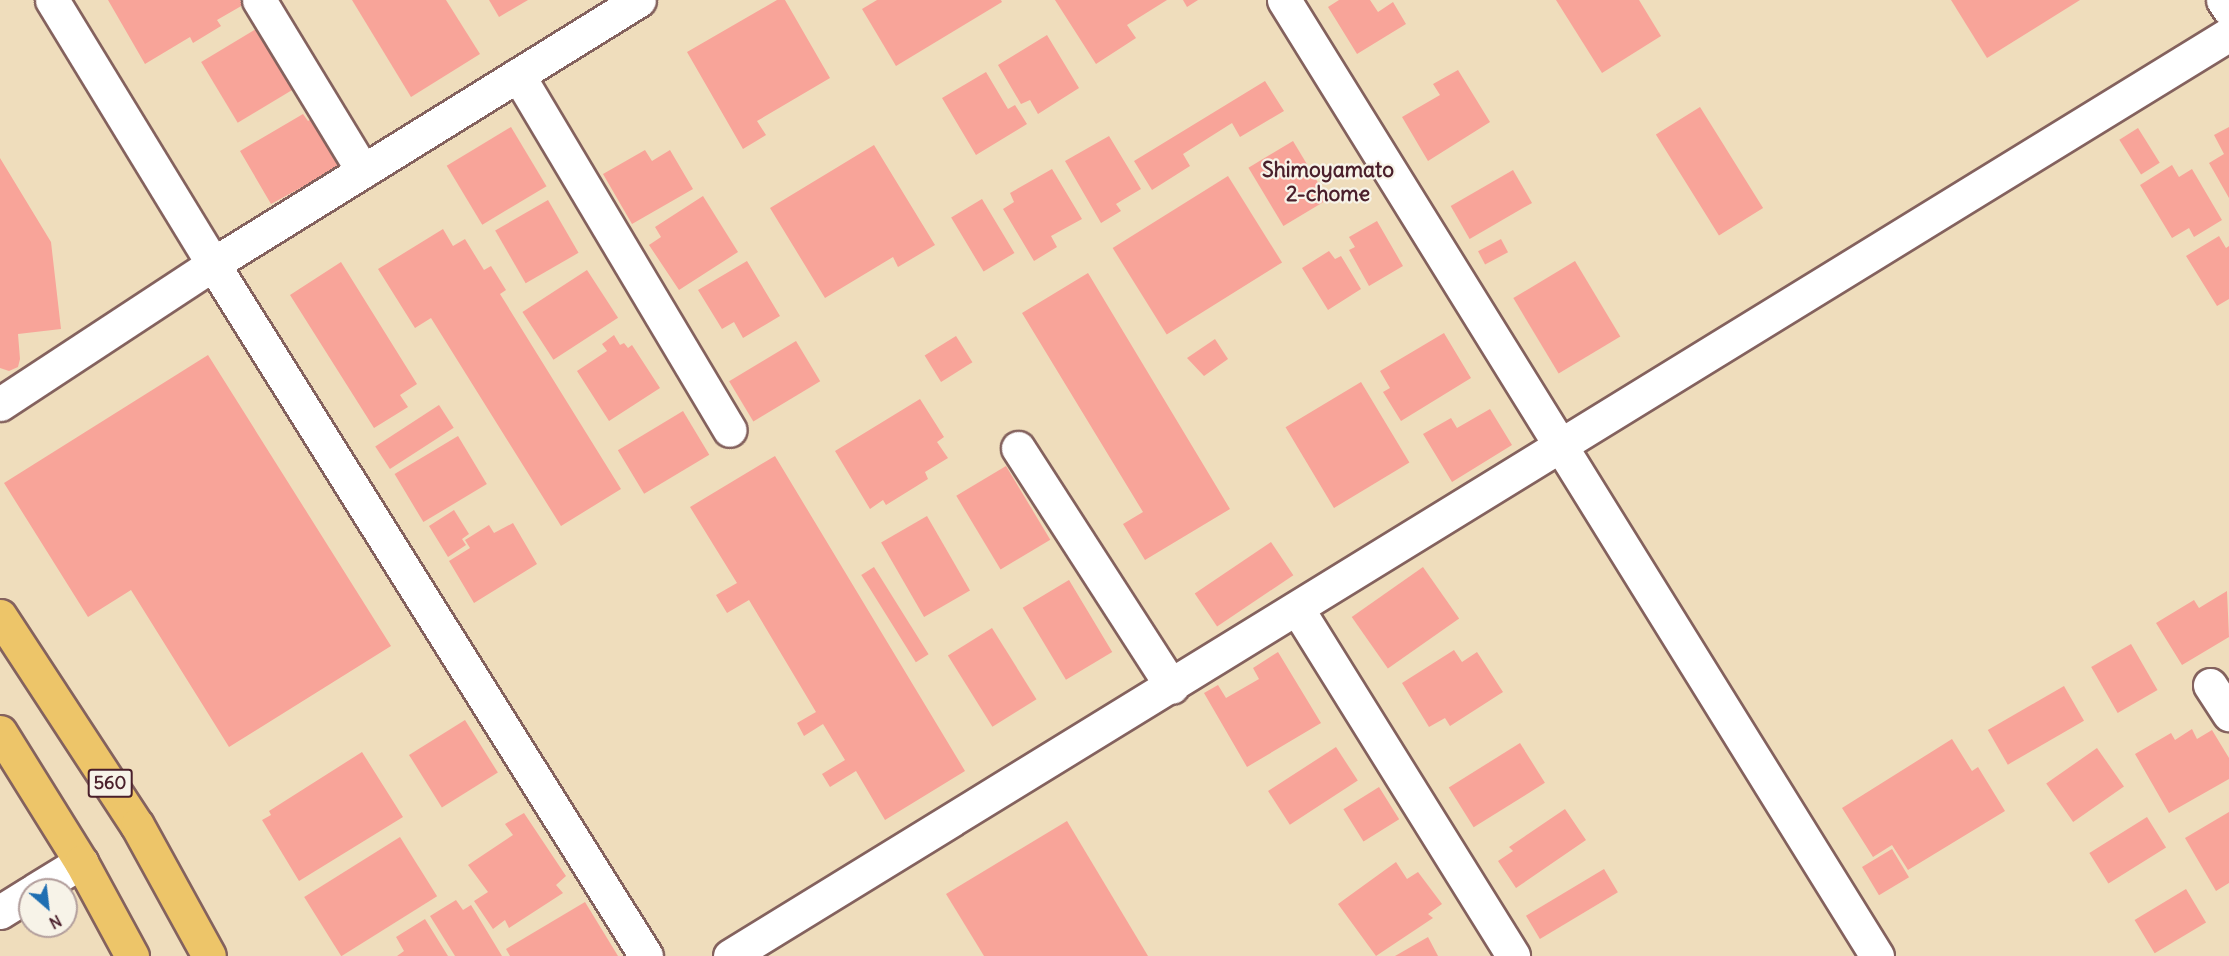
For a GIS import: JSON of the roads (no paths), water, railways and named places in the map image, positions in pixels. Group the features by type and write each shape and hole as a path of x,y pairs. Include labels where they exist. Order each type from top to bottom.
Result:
{"main road":[{"name":"560","path":"0,616 137,825 209,956"},
{"path":"0,732 81,862 132,956"}],"street":[{"path":"52,0 213,264 646,956"},
{"path":"259,0 363,171"},
{"path":"0,404 213,264 639,0"},
{"path":"1284,0 1558,447 1877,956"},
{"path":"2223,0 2229,9"},
{"path":"730,956 1298,610 1558,447 2229,34"},
{"path":"518,75 730,430"},
{"path":"1018,448 1172,687"},
{"path":"1298,610 1513,956"},
{"path":"2210,685 2229,714"},
{"path":"55,878 81,862"},
{"path":"0,912 18,901"}],"district":[{"name":"Shimoyamato 2-chome","path":"1328,182"}]}
